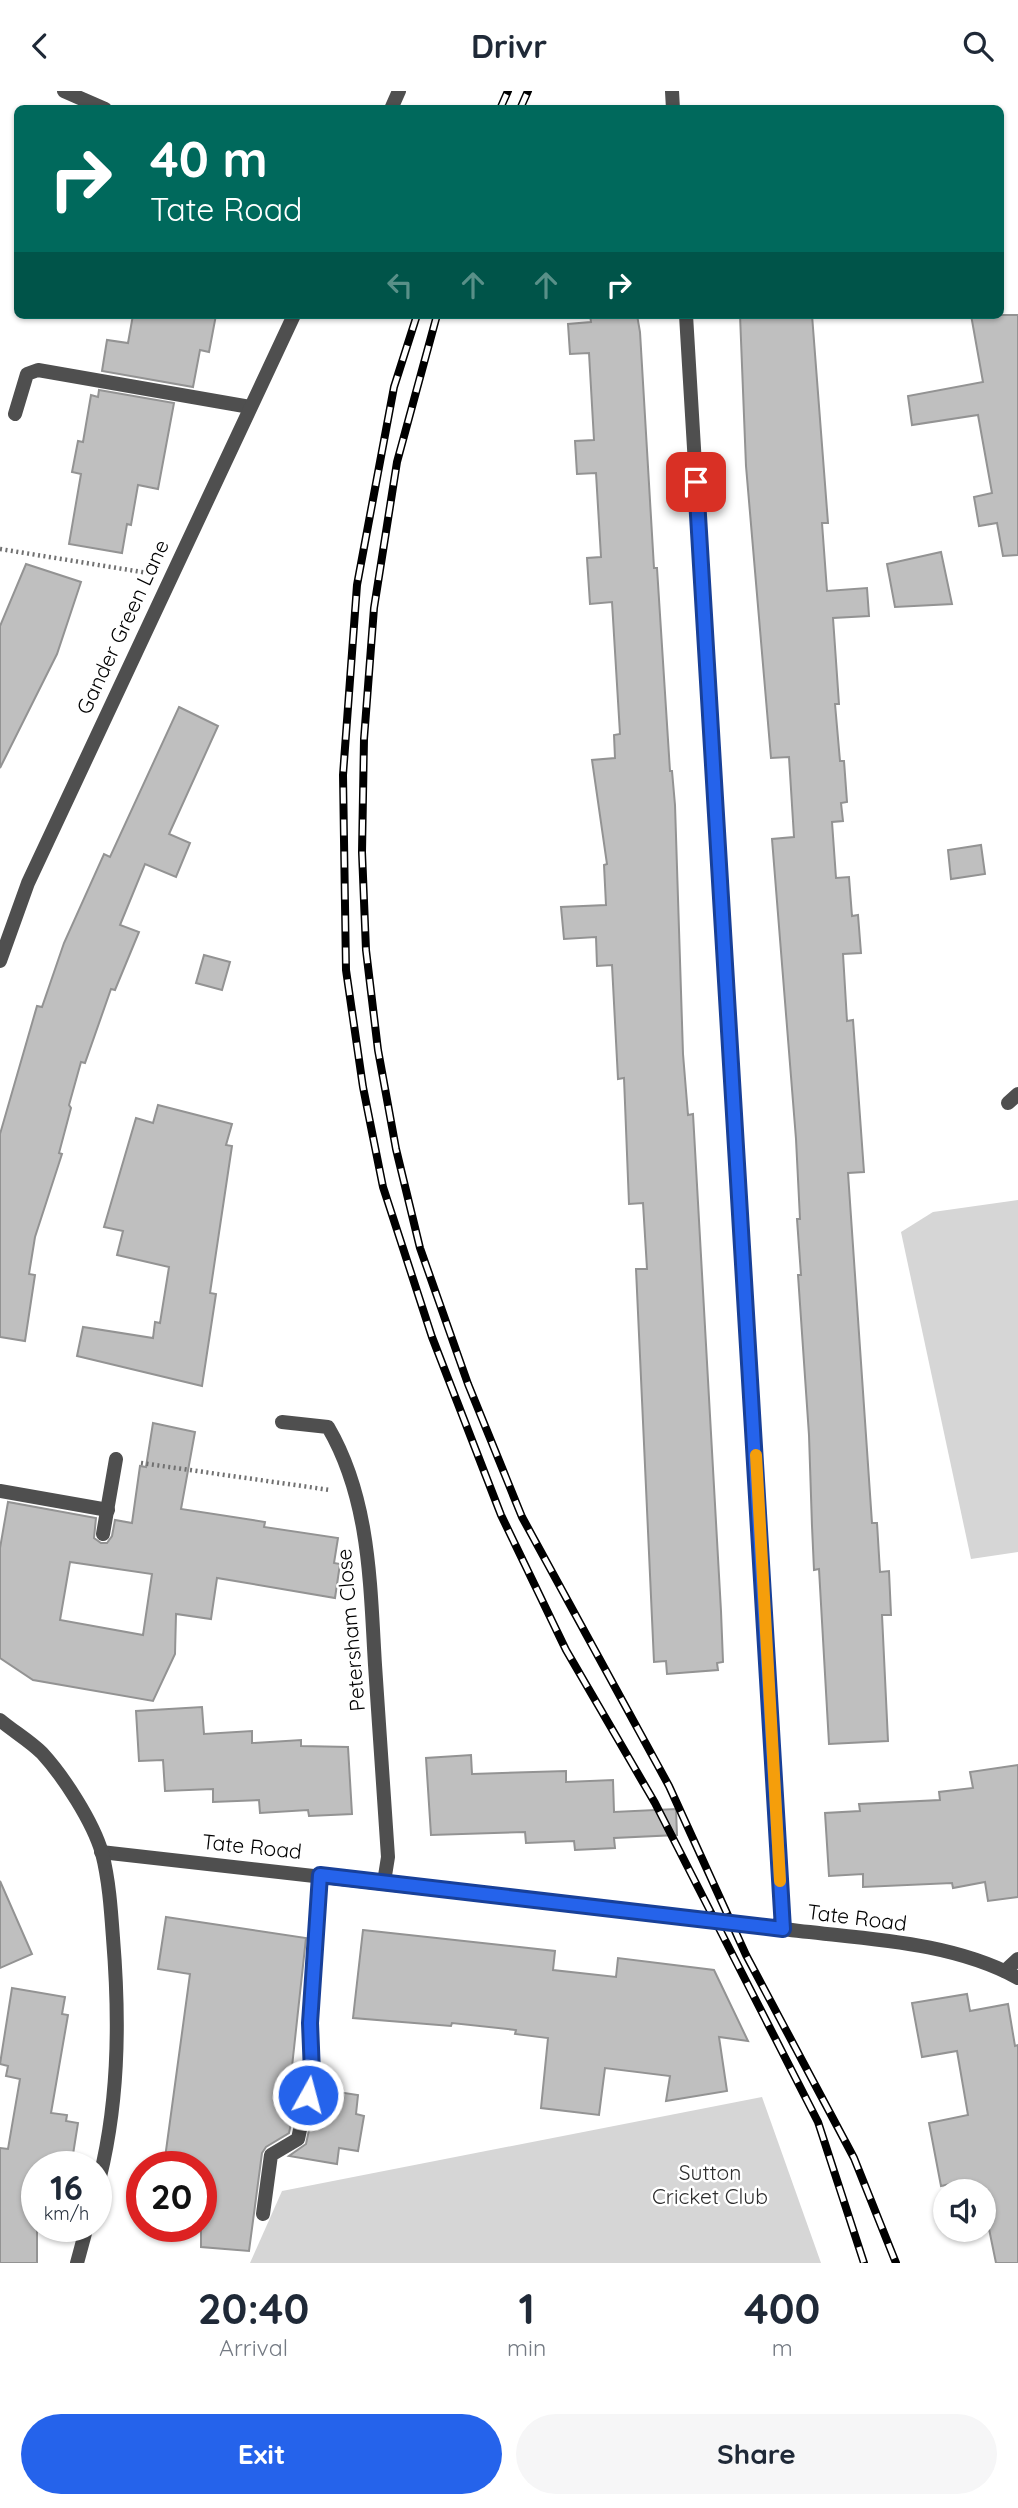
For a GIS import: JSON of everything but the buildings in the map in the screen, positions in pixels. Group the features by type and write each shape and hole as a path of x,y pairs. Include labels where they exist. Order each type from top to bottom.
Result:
{"street":[{"path":"64,91 96,105"},
{"name":"Gander Green Lane","path":"0,961 28,883 292,319"},
{"path":"686,319 783,1929"},
{"path":"15,414 26,374 38,370 250,407"},
{"name":"Petersham Close","path":"282,1422 328,1427 345,1456 358,1494 370,1576 388,1857 384,1882"},
{"path":"103,1534 116,1459"},
{"path":"0,1491 108,1510"},
{"path":"0,1720 41,1753 75,1798 102,1852 110,1902 117,1989 117,2073 106,2151"},
{"name":"Tate Road","path":"102,1852 384,1882 924,1947 1011,1975"},
{"path":"263,2214 271,2155 298,2139 312,2073 310,2023 320,1875"},
{"path":"1011,1975 1018,1959"},
{"path":"77,2263 83,2242"}],"path":[{"path":"0,549 169,577"},
{"path":"116,1459 358,1494"}],"green space":[{"path":"1018,1200 1018,1552 971,1559 901,1232 933,1212"},
{"name":"Sutton Cricket Club","path":"762,2097 821,2263 250,2263 282,2191"}],"railway":[{"path":"502,105 508,91"},
{"path":"522,105 528,91"},
{"path":"416,319 394,387 357,585 343,775 346,970 363,1087 383,1187 432,1337 501,1515 566,1650 655,1803 818,2122 864,2263"},
{"path":"436,319 397,462 374,608 364,739 362,852 366,950 378,1050 396,1149 420,1248 468,1384 522,1517 669,1786 746,1955 854,2158 896,2263"}],"slow traffic":[{"path":"756,1455 780,1881"}],"route":[{"path":"308,2095 312,2073 310,2023 320,1875 783,1929 744,1238 696,482"}]}
